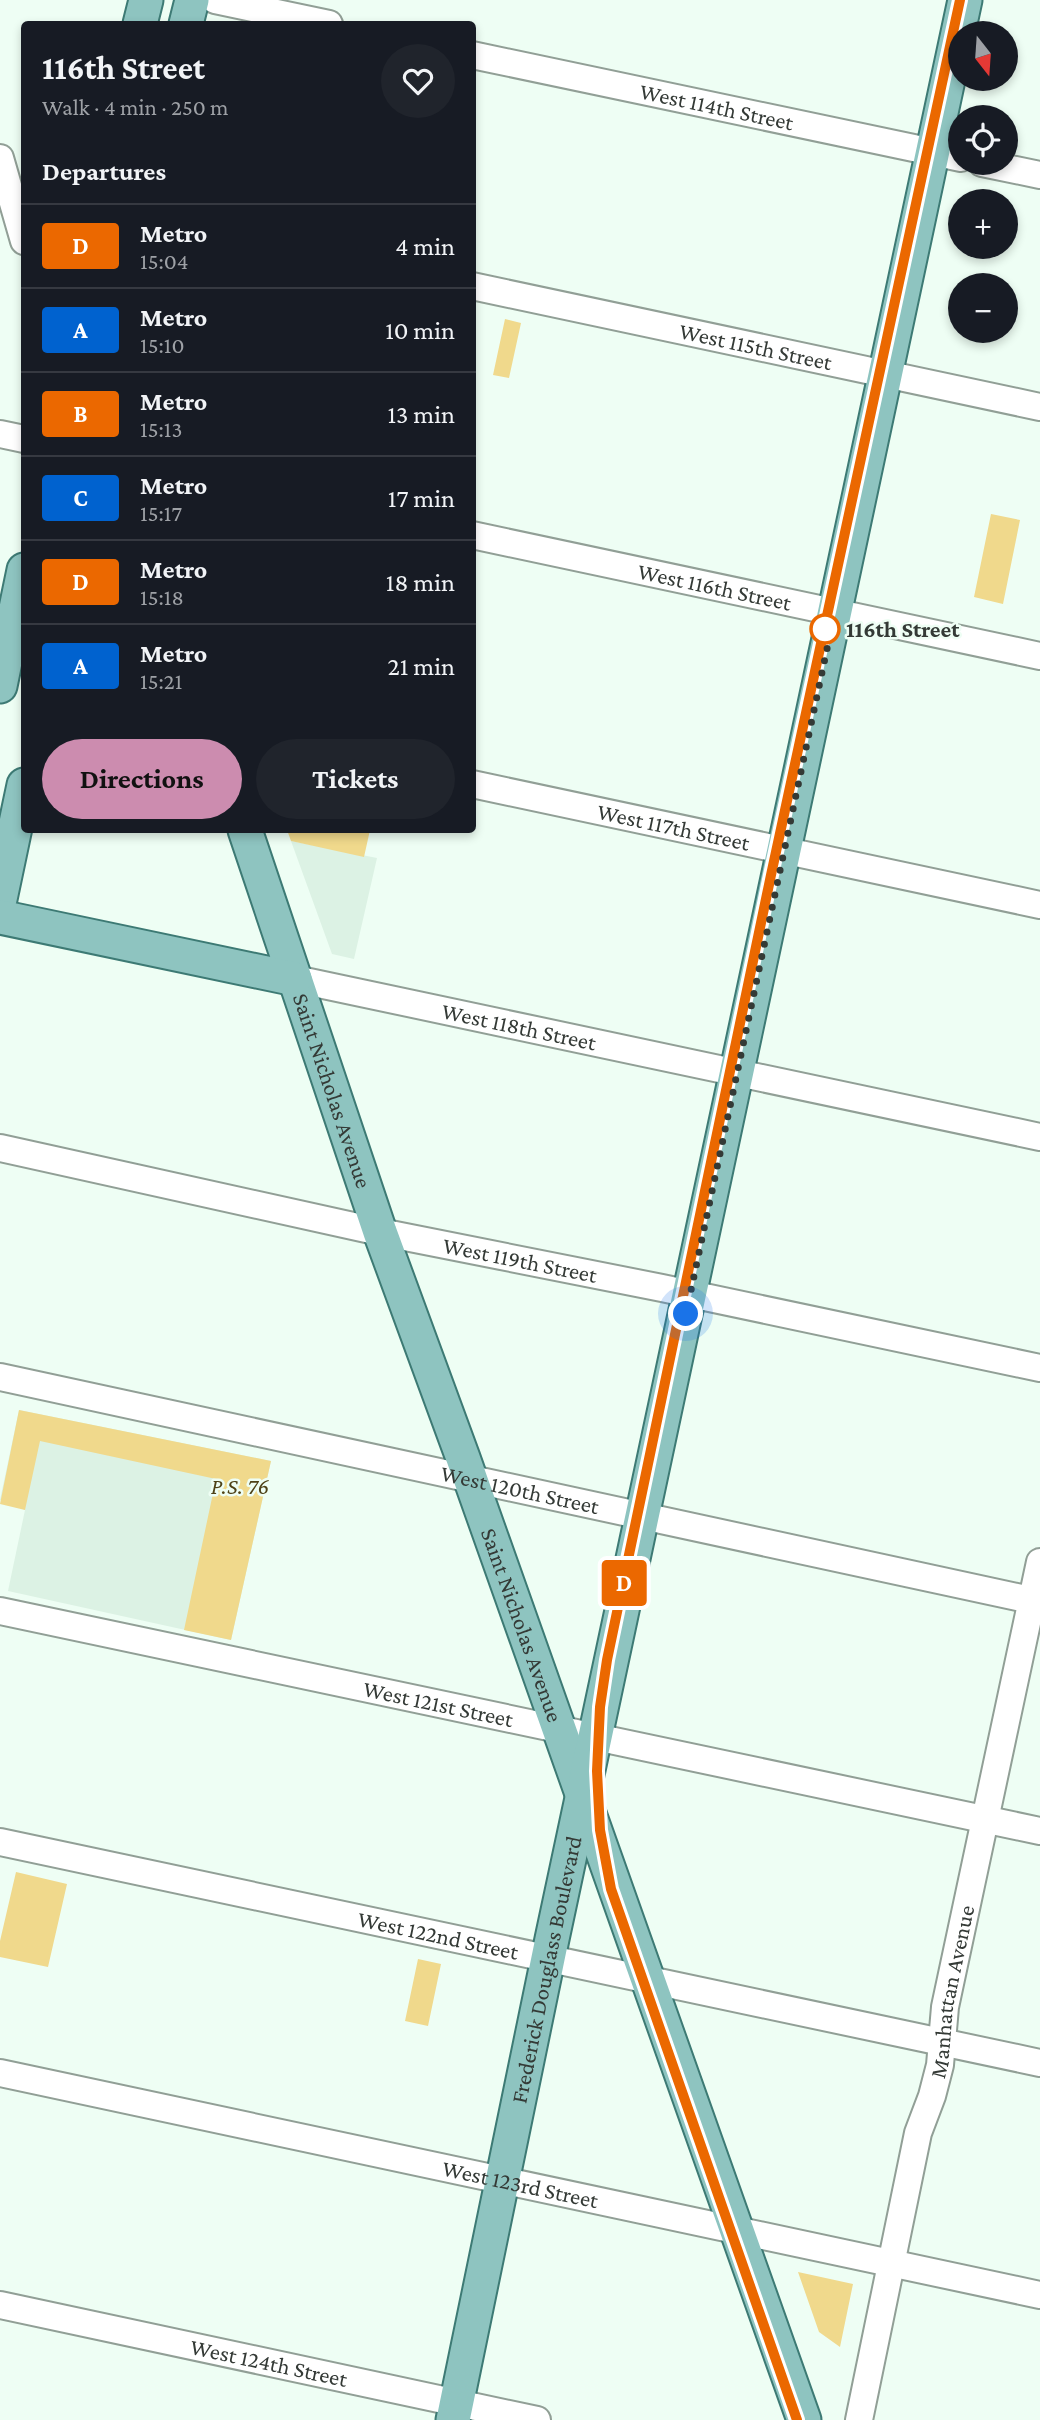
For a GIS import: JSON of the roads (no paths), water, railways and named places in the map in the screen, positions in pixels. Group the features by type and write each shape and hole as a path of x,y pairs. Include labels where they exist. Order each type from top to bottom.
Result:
{"main road":[{"path":"142,21 146,0"},
{"path":"187,21 192,0"},
{"name":"Frederick Douglass Boulevard","path":"455,2412 548,1958 886,374 947,155 965,0"},
{"path":"21,584 0,685 21,689"},
{"path":"0,899 21,799"},
{"name":"Saint Nicholas Avenue","path":"246,833 380,1232 471,1478 804,2420"},
{"name":"West 118th Street","path":"0,917 295,979"}],"street":[{"path":"215,0 315,21"},
{"name":"West 114th Street","path":"476,56 947,155"},
{"path":"0,158 21,229"},
{"path":"1018,170 1040,175"},
{"name":"West 115th Street","path":"476,287 1040,407"},
{"path":"0,434 21,438"},
{"name":"West 116th Street","path":"476,536 1040,656"},
{"name":"West 117th Street","path":"476,785 1040,905"},
{"name":"West 118th Street","path":"295,979 1040,1137"},
{"name":"West 119th Street","path":"0,1147 380,1232 1040,1368"},
{"name":"West 120th Street","path":"0,1377 1036,1601"},
{"name":"Manhattan Avenue","path":"859,2420 918,2133 940,2064 946,2007 1036,1601 1040,1562"},
{"name":"West 121st Street","path":"0,1611 1040,1831"},
{"name":"West 122nd Street","path":"0,1842 1040,2063"},
{"name":"West 123rd Street","path":"0,2073 1040,2295"},
{"name":"West 124th Street","path":"0,2305 455,2412 537,2420"}],"metro line":[{"name":"D","path":"797,2420 611,1889 600,1830 597,1741 607,1660 699,1218 960,0"}],"place":[{"name":"116th Street","path":"825,629"}],"park label":[{"name":"P.S. 76","path":"240,1486"}]}
